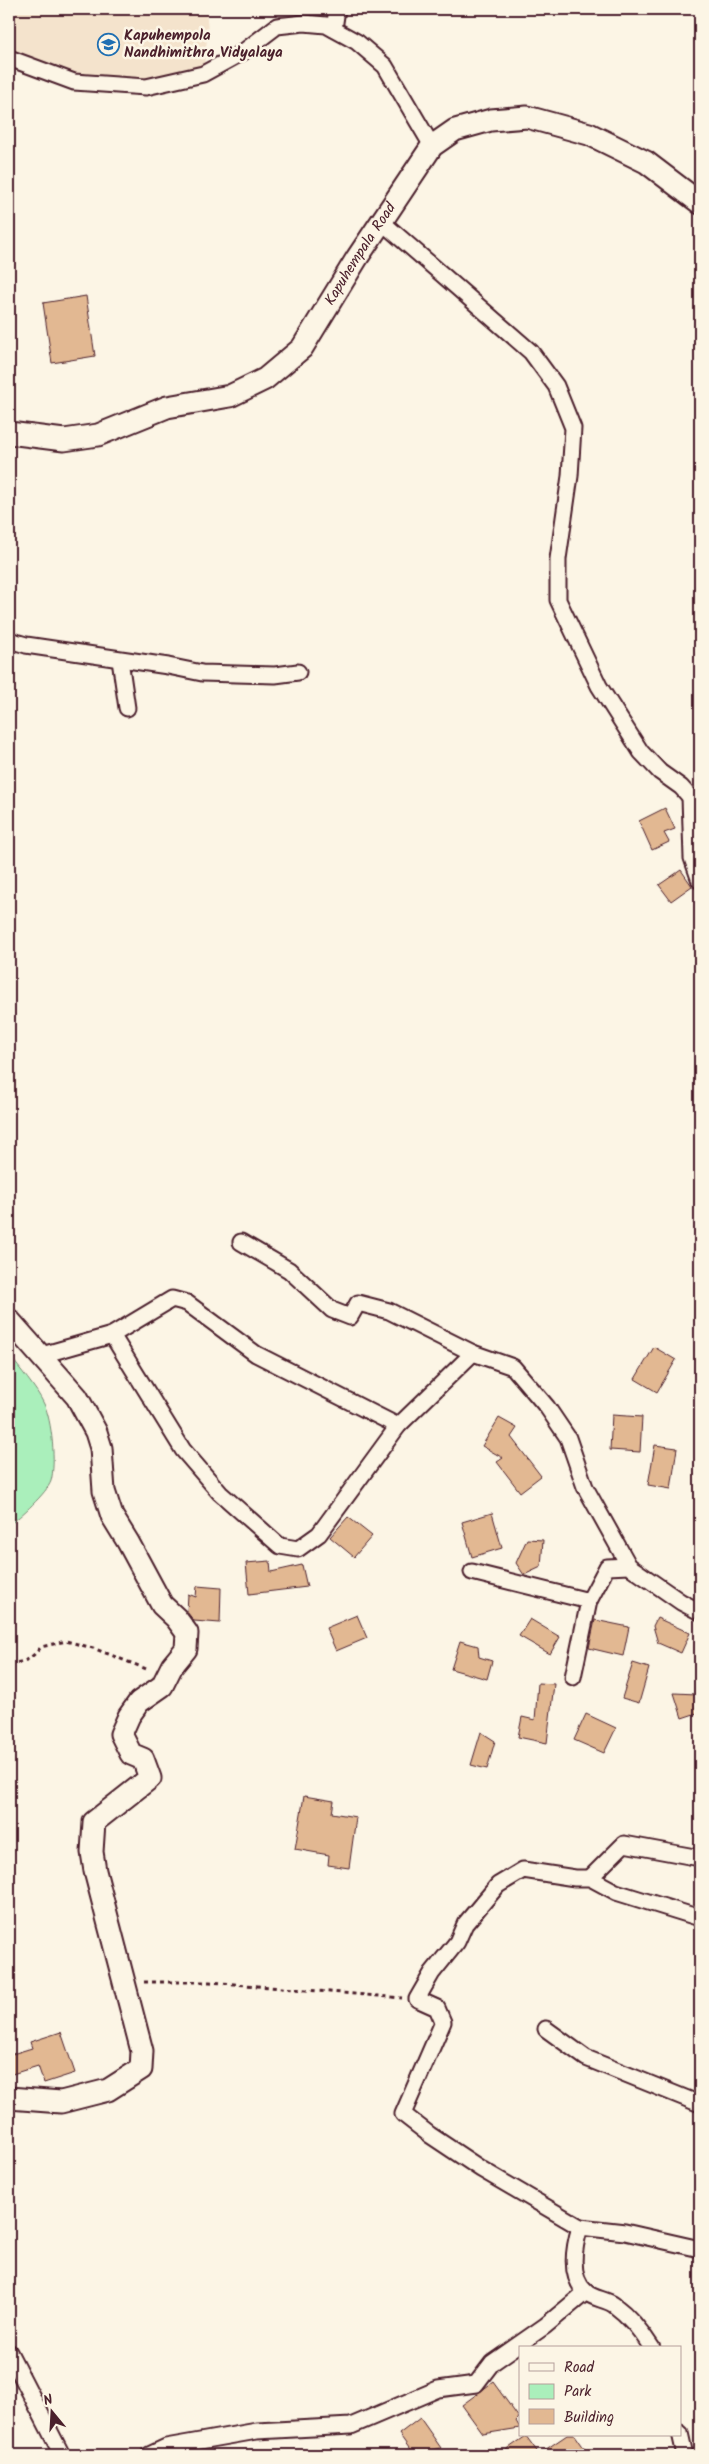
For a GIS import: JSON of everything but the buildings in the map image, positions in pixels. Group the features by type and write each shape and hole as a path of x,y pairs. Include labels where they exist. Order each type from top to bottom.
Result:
{"street":[{"path":"334,29 337,9"},
{"path":"9,58 74,82 146,87 203,74 243,52 277,26 304,23 326,25 357,42 385,66 432,146"},
{"name":"Kapuhempala Road","path":"9,433 64,440 98,435 167,407 230,396 265,379 302,348 357,258 432,146 455,130 491,120 527,117 589,134 646,162 700,203"},
{"path":"382,222 531,352 556,386 573,428 570,476 558,559 558,600 599,686 626,730 660,772 695,798 692,858 700,881"},
{"path":"9,640 26,645 168,666 202,673 275,675 298,672"},
{"path":"120,660 127,708"},
{"path":"242,1242 289,1270 332,1310 350,1317 358,1303 389,1312 473,1353 513,1368 547,1407 568,1438 586,1487 629,1566 681,1602 700,1612"},
{"path":"42,1355 112,1335 172,1299 187,1303 256,1354 398,1426"},
{"path":"9,1320 15,1329 42,1355 77,1397 96,1432 101,1448 104,1491 112,1516 162,1605 188,1633 186,1648 172,1666 162,1686 138,1702 121,1734 131,1754 143,1759 150,1778 94,1822 92,1852 95,1871 142,2051 141,2069 108,2090 61,2102 9,2098"},
{"path":"112,1335 183,1450 220,1493 280,1546 298,1549 319,1534 398,1426 473,1353"},
{"path":"573,1677 589,1601 607,1567 629,1566"},
{"path":"472,1572 589,1601"},
{"path":"590,1878 624,1844 700,1858"},
{"path":"700,1918 616,1892 590,1878 575,1878 523,1870 498,1884 465,1924 457,1942 432,1973 417,2000 437,2008 443,2022 403,2114 430,2135 481,2169 580,2227 625,2232 700,2249"},
{"path":"546,2029 586,2058 700,2104"},
{"path":"580,2227 574,2248 575,2273 586,2292 613,2304 636,2324 651,2346"},
{"path":"149,2455 166,2447 257,2431 352,2426 438,2389 476,2384 492,2363 545,2326 586,2292"},
{"path":"9,2352 62,2455"},
{"path":"681,2436 685,2455"}],"path":[{"path":"9,1663 20,1663 31,1659 41,1647 66,1641 93,1648 150,1671 162,1686"},
{"path":"123,1982 210,1982 417,2000"}],"shaded area":[{"name":"Kapuhempola Nandhimithra Vidyalaya","path":"9,9 206,9 208,31 203,74 146,87 74,82 9,58"}],"green space":[{"path":"9,1354 41,1398 47,1411 51,1431 53,1464 51,1481 44,1492 9,1525"}],"place":[{"name":"Kapuhempola Nandhimithra Vidyalaya","path":"108,45"}]}
